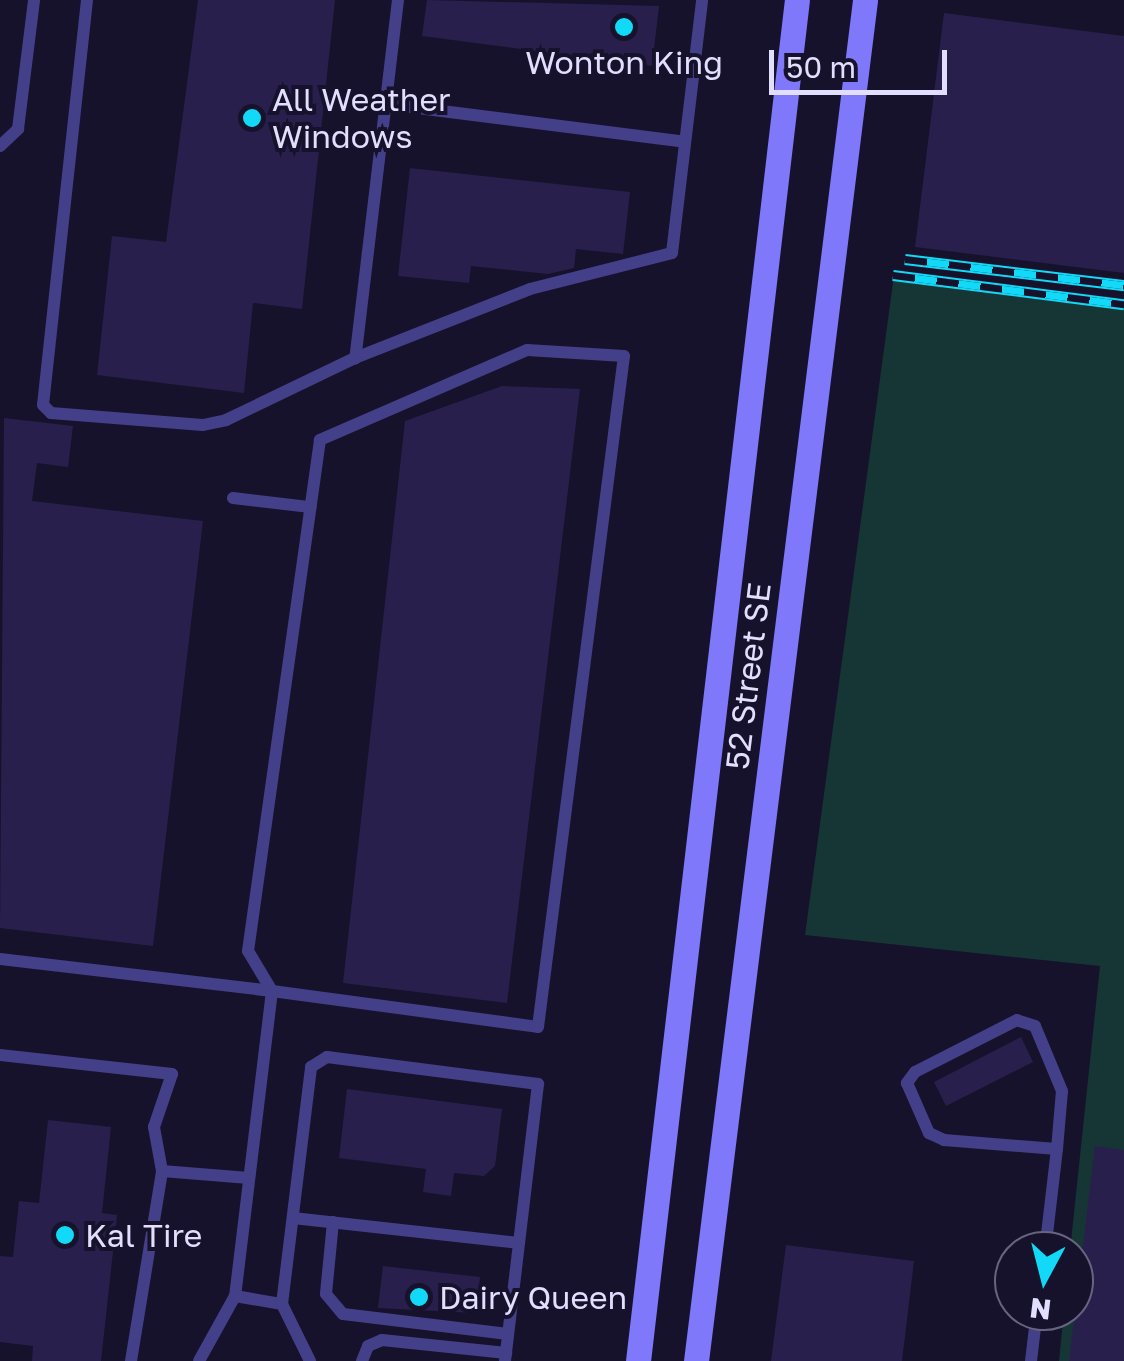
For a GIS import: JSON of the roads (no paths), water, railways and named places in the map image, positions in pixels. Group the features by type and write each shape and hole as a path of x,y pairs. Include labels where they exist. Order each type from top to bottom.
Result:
{"main road":[{"name":"52 Street SE","path":"638,1361 797,0"},
{"name":"52 Street SE","path":"696,1361 865,0"}],"lane":[{"path":"0,146 18,129 34,0"},
{"path":"87,0 43,405 51,413 203,424 226,420 355,358 530,289 672,253 702,0"},
{"path":"355,358 398,0"},
{"path":"386,104 685,142"},
{"path":"0,959 272,992 538,1027 624,356 527,350 320,440 248,950 272,992 235,1296 199,1361"},
{"path":"233,498 310,507"},
{"path":"1047,1231 1057,1149 1060,1076 1027,1021 1016,1020 914,1072 907,1084 929,1132 944,1140 1057,1149"},
{"path":"0,1055 172,1074 154,1126 162,1172 131,1361"},
{"path":"310,1361 282,1304 311,1067 327,1058 538,1084 506,1357 382,1340 368,1346 362,1361"},
{"path":"162,1172 249,1178"},
{"path":"293,1218 519,1243"},
{"path":"333,1222 326,1294 343,1314 508,1334"},
{"path":"235,1296 282,1304"},
{"path":"1031,1361 1035,1331"}],"railway":[{"path":"905,259 1124,285"},
{"path":"893,275 1124,304"}],"place":[{"name":"Wonton King","path":"624,27"},
{"name":"All Weather Windows","path":"252,118"},
{"name":"Kal Tire","path":"65,1235"},
{"name":"Dairy Queen","path":"419,1297"}]}
